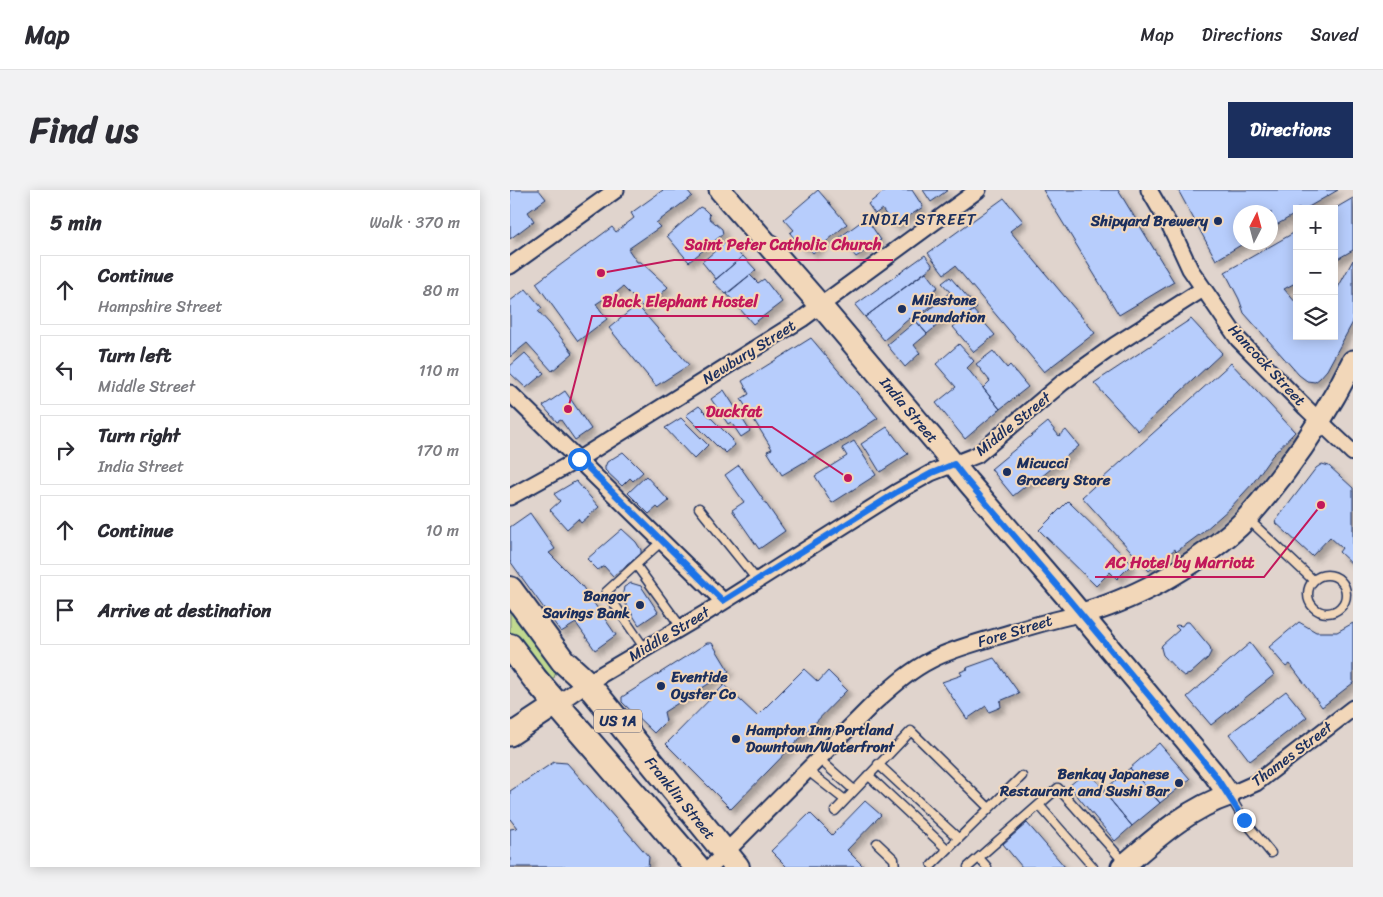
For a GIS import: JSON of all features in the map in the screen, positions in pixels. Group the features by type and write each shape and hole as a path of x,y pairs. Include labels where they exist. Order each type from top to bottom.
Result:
{"main road":[{"name":"India Street","path":"720,190 821,306 1081,614 1215,775 1229,795"},
{"name":"Fore Street","path":"1081,614 1112,605 1170,576 1197,560 1246,518 1269,492 1320,422 1353,361"},
{"name":"Franklin Street","path":"510,590 563,661 587,683 724,863"},
{"name":"Franklin Street","path":"510,646 557,704 697,867"},
{"name":"Middle Street","path":"510,735 557,704"},
{"path":"1124,865 1190,813 1229,795"}],"street":[{"path":"510,266 616,190"},
{"name":"Newbury Street","path":"510,498 579,459 821,306 978,190"},
{"name":"Hancock Street","path":"1149,190 1171,228 1190,269 1238,339 1353,453"},
{"name":"Middle Street","path":"557,704 587,683 682,627 897,492 932,473 977,455 1062,383 1115,345 1203,289"},
{"path":"510,393 723,601"},
{"name":"Fore Street","path":"724,863 819,759 893,686 931,660 978,642 1056,619 1081,614"},
{"name":"Thames Street","path":"1229,795 1256,783 1353,708"}],"lane":[{"path":"699,508 757,580"},
{"path":"1246,518 1314,580"},
{"path":"645,649 606,592 662,541"},
{"path":"636,565 682,627"},
{"path":"1331,575 1341,582 1346,593 1345,599 1338,610 1320,612 1310,604 1309,585 1314,580 1319,576 1331,575"},
{"path":"835,811 911,731 989,808"},
{"path":"819,759 854,790"},
{"path":"878,764 958,838"},
{"path":"808,771 845,800"},
{"path":"868,775 947,849"},
{"path":"932,864 1022,776"},
{"path":"968,867 1058,788 1124,865"},
{"path":"1229,795 1244,820 1271,853"},
{"path":"1039,805 1093,867"},
{"path":"878,843 894,859 895,867"},
{"path":"978,858 987,867"}],"green space":[{"path":"510,610 557,669 554,678 549,678 510,636"}],"building":[{"path":"510,190 539,190 546,199 528,212 534,221 510,239"},
{"path":"663,190 687,190 692,196 656,223 660,227 628,249 637,262 641,262 668,287 646,310 623,287 607,300 605,298 596,304 607,319 578,341 536,283 612,227 616,232 634,218 631,213"},
{"path":"818,190 847,224 813,253 806,246 803,249 790,233 794,230 784,219"},
{"path":"886,190 912,190 923,207 894,226 882,209 875,214 868,204"},
{"path":"923,190 948,190 931,202"},
{"path":"1043,190 1118,190 1174,282 1119,315"},
{"name":"Shipyard Brewery","path":"1178,190 1338,190 1312,205 1293,205 1293,215 1278,224 1278,205 1233,205 1233,250 1216,260"},
{"path":"1004,198 1023,221 1010,231 1095,333 1044,372 955,266 944,274 928,253"},
{"path":"1353,198 1353,250 1338,259 1338,250 1338,207"},
{"path":"700,207 722,229 723,234 689,262 667,236"},
{"path":"866,218 881,240 856,257 840,237"},
{"path":"1293,233 1293,284 1284,289 1293,299 1293,340 1338,340 1338,288 1353,260 1353,322 1327,370 1315,382 1307,381 1299,375 1244,313 1225,272 1264,250 1278,250 1278,242"},
{"path":"727,241 742,257 716,279 702,262"},
{"path":"925,255 933,266 865,317 855,305"},
{"path":"743,256 756,270 726,294 713,282"},
{"name":"Milestone Foundation","path":"926,272 938,287 932,292 939,300 912,321 910,318 884,340 865,317"},
{"path":"750,275 758,283 764,279 782,302 753,324 727,294"},
{"path":"950,277 977,308 958,322 951,314 927,334 916,321 950,292 942,283"},
{"path":"526,289 542,308 538,311 573,353 552,371 527,343 510,357 510,301"},
{"path":"637,305 689,365 656,386 609,328"},
{"path":"973,310 995,335 974,352 953,327"},
{"path":"1191,319 1222,353 1138,431 1094,383"},
{"path":"916,321 927,334 914,345 920,353 905,367 887,345"},
{"path":"811,338 878,418 841,442 782,475 767,451 772,449 741,399 749,394 742,381"},
{"path":"959,344 974,361 967,368 1000,409 965,439 936,403 956,387 936,364"},
{"path":"993,351 1007,368 1010,365 1028,387 1000,409 983,388 990,381 976,364"},
{"path":"525,353 544,373 526,388 510,373 510,366"},
{"path":"1231,363 1295,432 1272,456 1253,483 1230,508 1203,532 1176,552 1175,549 1149,571 1082,497"},
{"path":"724,390 750,431 741,437 731,422 728,424 711,399"},
{"path":"565,391 591,429 575,440 561,420 557,422 543,406"},
{"path":"699,406 733,440 735,445 726,453 686,415"},
{"path":"681,418 708,445 694,459 665,428"},
{"path":"1048,422 1059,436 1066,430 1079,446 1035,482 1033,480 1013,496 991,469"},
{"path":"887,427 908,454 880,472 861,444"},
{"path":"854,441 876,475 832,503 815,476 847,456 842,448"},
{"path":"623,452 643,472 633,481 630,478 622,486 605,470 605,467 607,462"},
{"path":"1322,464 1329,466 1353,488 1353,565 1339,552 1342,548 1330,537 1312,556 1275,522 1316,468"},
{"path":"739,465 785,531 759,549 732,510 744,502 725,475"},
{"path":"646,476 669,501 659,509 657,507 649,514 628,493"},
{"path":"576,481 599,507 581,523 578,519 567,529 550,510 560,501 554,494"},
{"path":"1068,501 1132,564 1117,579 1110,572 1096,586 1039,530"},
{"path":"530,513 555,549 549,553 582,586 616,635 595,650 576,623 561,632 510,561 510,527"},
{"path":"622,529 636,542 641,550 641,554 613,576 604,566 598,570 587,559"},
{"name":"Bangor Savings Bank","path":"631,583 641,586 658,612 639,625 622,598 624,587"},
{"path":"1185,622 1189,622 1210,647 1211,652 1208,658 1190,674 1184,676 1163,655 1161,648 1179,630 1175,626 1182,626"},
{"path":"1299,622 1316,632 1337,632 1353,623 1353,683 1322,707 1290,664 1286,667 1269,647"},
{"path":"707,643 712,643 729,671 664,712 666,721 654,733 622,702 622,697"},
{"path":"1250,643 1274,675 1211,725 1187,697"},
{"path":"994,658 1019,693 1000,701 1001,707 989,712 986,706 967,719 942,682 962,675 960,672 968,669 966,668"},
{"name":"Hampton Inn Portland Downtown/Waterfront","path":"804,669 818,682 828,671 847,690 731,809 666,744 724,685 757,716"},
{"path":"1286,691 1307,717 1250,761 1229,734"},
{"path":"1159,743 1190,779 1160,803 1130,768"},
{"path":"554,762 567,763 649,857 648,867 510,867 510,829 517,828 510,819 510,791"},
{"path":"1130,768 1160,803 1132,826 1103,791"},
{"path":"1088,770 1132,826 1115,841 1069,786"},
{"path":"865,801 881,815 847,850 864,867 787,867 771,851 810,813 832,835"},
{"path":"1027,823 1065,867 1022,867 1003,844"}],"place":[{"name":"Shipyard Brewery","path":"1218,221"},
{"name":"Saint Peter Catholic Church","path":"601,273"},
{"name":"Milestone Foundation","path":"902,309"},
{"name":"Black Elephant Hostel","path":"568,409"},
{"name":"Micucci Grocery Store","path":"1007,472"},
{"name":"Duckfat","path":"848,478"},
{"name":"AC Hotel by Marriott","path":"1321,505"},
{"name":"Bangor Savings Bank","path":"640,605"},
{"name":"Eventide Oyster Co","path":"661,686"},
{"name":"Hampton Inn Portland Downtown/Waterfront","path":"736,739"},
{"name":"Benkay Japanese Restaurant and Sushi Bar","path":"1179,783"}],"district":[{"name":"INDIA STREET","path":"919,219"}],"route":[{"path":"579,459 723,601 897,492 932,473 954,464 1215,775 1244,820"}]}
